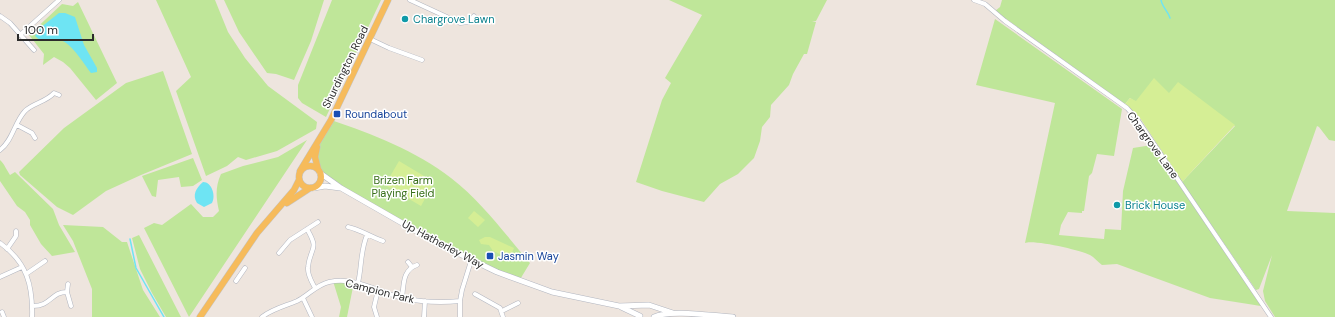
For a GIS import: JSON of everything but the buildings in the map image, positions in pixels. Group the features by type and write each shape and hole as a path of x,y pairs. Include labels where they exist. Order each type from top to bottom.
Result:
{"main road":[{"name":"Shurdington Road","path":"300,171 319,142 333,115 388,0"},
{"name":"Shurdington Road","path":"319,142 315,157 319,171"},
{"path":"200,317 257,233 269,218 294,190 299,180 300,171 308,166 313,166 319,171 321,180 318,185 292,198 269,218"},
{"path":"299,180 302,185 312,188"}],"street":[{"path":"20,35 59,0"},
{"path":"410,0 460,23 469,22 474,16"},
{"name":"Chargrove Lane","path":"974,0 985,4 1005,21 1127,108 1137,119 1271,317"},
{"path":"0,16 10,23 34,50"},
{"path":"370,39 389,48 422,60"},
{"path":"53,87 54,93"},
{"path":"54,93 59,95"},
{"path":"0,150 8,142 22,115 28,108 47,99 54,93"},
{"path":"17,125 32,134 35,138"},
{"name":"Up Hatherley Way","path":"319,171 341,188 437,244 471,261 522,282 552,292 619,306 651,306"},
{"name":"Up Hatherley Way","path":"312,188 325,186 341,188"},
{"path":"279,253 285,249 290,240 318,222"},
{"path":"348,227 359,230 367,235 383,241"},
{"path":"307,229 312,238 314,247 308,270 315,288"},
{"path":"7,249 16,236 16,231"},
{"path":"358,283 361,270 360,257 367,235"},
{"path":"0,244 7,249 26,274 32,293 32,317"},
{"path":"26,274 45,261"},
{"path":"460,317 460,301 471,261"},
{"path":"408,262 412,267"},
{"path":"402,298 406,275 412,267 417,265"},
{"path":"0,277 22,267"},
{"path":"236,281 245,268"},
{"path":"233,269 241,274"},
{"name":"Campion Park","path":"262,317 272,311 303,298 315,288 333,281 349,281 358,283 402,298 425,301 460,301"},
{"path":"68,284 67,292 71,306"},
{"path":"377,317 374,307 378,290"},
{"path":"32,306 42,305 57,294 67,292"},
{"path":"475,294 496,305 502,311 503,317"},
{"path":"303,298 312,317"},
{"path":"424,317 425,301"},
{"path":"502,311 518,303"},
{"name":"Up Hatherley Way","path":"619,306 640,316"},
{"path":"640,316 640,310 644,306"},
{"path":"651,306 673,313"},
{"path":"651,306 655,312 654,317"},
{"path":"2,312 4,317"},
{"path":"654,317 660,314 673,313 733,317"}],"green space":[{"path":"156,0 215,0 228,32 245,58 268,86 317,122 316,129 277,151 246,160 238,157 227,166 206,176 176,91 191,77"},
{"path":"224,0 324,0 311,41 294,80 276,74 267,73 239,32"},
{"path":"332,0 381,0 326,117 302,103 298,98 298,85"},
{"path":"669,0 827,0 816,21 812,22 816,22 807,54 804,54 789,85 771,105 770,117 762,127 760,141 754,158 738,174 720,184 704,202 662,191 636,182 662,100 671,83 665,78 702,15"},
{"path":"1002,0 1335,0 1335,141 1329,140 1317,126 1287,211 1335,213 1335,317 1275,317 1265,301 1263,291 1272,255 1259,289 1256,290 1182,182 1235,126 1169,93 1136,102 1130,98 1125,104 995,11 1000,7"},
{"path":"78,2 117,83 96,100 70,68 63,62 54,57 43,65 44,54 29,35 62,4 73,6"},
{"path":"995,19 1122,109 1114,156 1097,154 1092,173 1089,176 1084,211 1082,211 1082,213 1068,212 1061,225 1059,235 1104,239 1105,229 1121,230 1123,191 1133,148 1152,145 1261,306 1210,298 1117,264 1102,265 1090,255 1077,250 1037,242 1025,243 1055,103 976,85"},
{"path":"163,71 192,154 106,191 73,215 57,207 20,175 19,172 64,128 126,83"},
{"path":"1154,78 1169,93 1178,82 1235,125 1182,182 1140,118 1125,104 1130,98 1136,101"},
{"name":"Brizen Farm Playing Field","path":"331,120 363,131 409,151 438,168 462,187 493,219 530,263 519,281 437,243 320,173 315,157 319,142"},
{"path":"307,140 189,317 144,228 154,223 162,225 191,204 203,217 213,217 219,211 217,192 221,174 243,166 278,157"},
{"path":"193,158 202,180 193,186 181,187 179,177 158,180 156,197 152,196 142,176"},
{"path":"0,160 10,175 15,172 53,209 59,225 75,252 52,256 41,244 30,225 30,220 25,212 17,206 0,181"},
{"path":"399,161 434,182 421,206 385,185"},
{"path":"474,211 485,220 478,227 468,218"},
{"path":"63,225 103,227 122,242 127,242 143,290 160,317 92,317 92,289 73,241"},
{"path":"139,235 181,317 166,317 152,293 140,269 132,238"},
{"path":"485,237 490,237 514,248 511,255 506,257 493,251 489,245 481,244 479,240"},
{"path":"333,281 354,282 347,317 339,317 341,307"}],"water":[{"path":"59,13 65,13 75,17 84,45 97,68 97,72 91,73 72,48 62,41 57,39 41,41 35,36 40,28"},
{"path":"203,182 209,184 214,197 212,203 204,207 197,203 195,197 198,187"}],"waterway":[{"path":"1161,0 1170,18"},
{"path":"130,239 136,268 164,317"}],"place":[{"name":"Chargrove Lawn","path":"405,19"},
{"name":"Roundabout","path":"337,114"},
{"name":"Brick House","path":"1117,205"},
{"name":"Jasmin Way","path":"490,256"}]}
